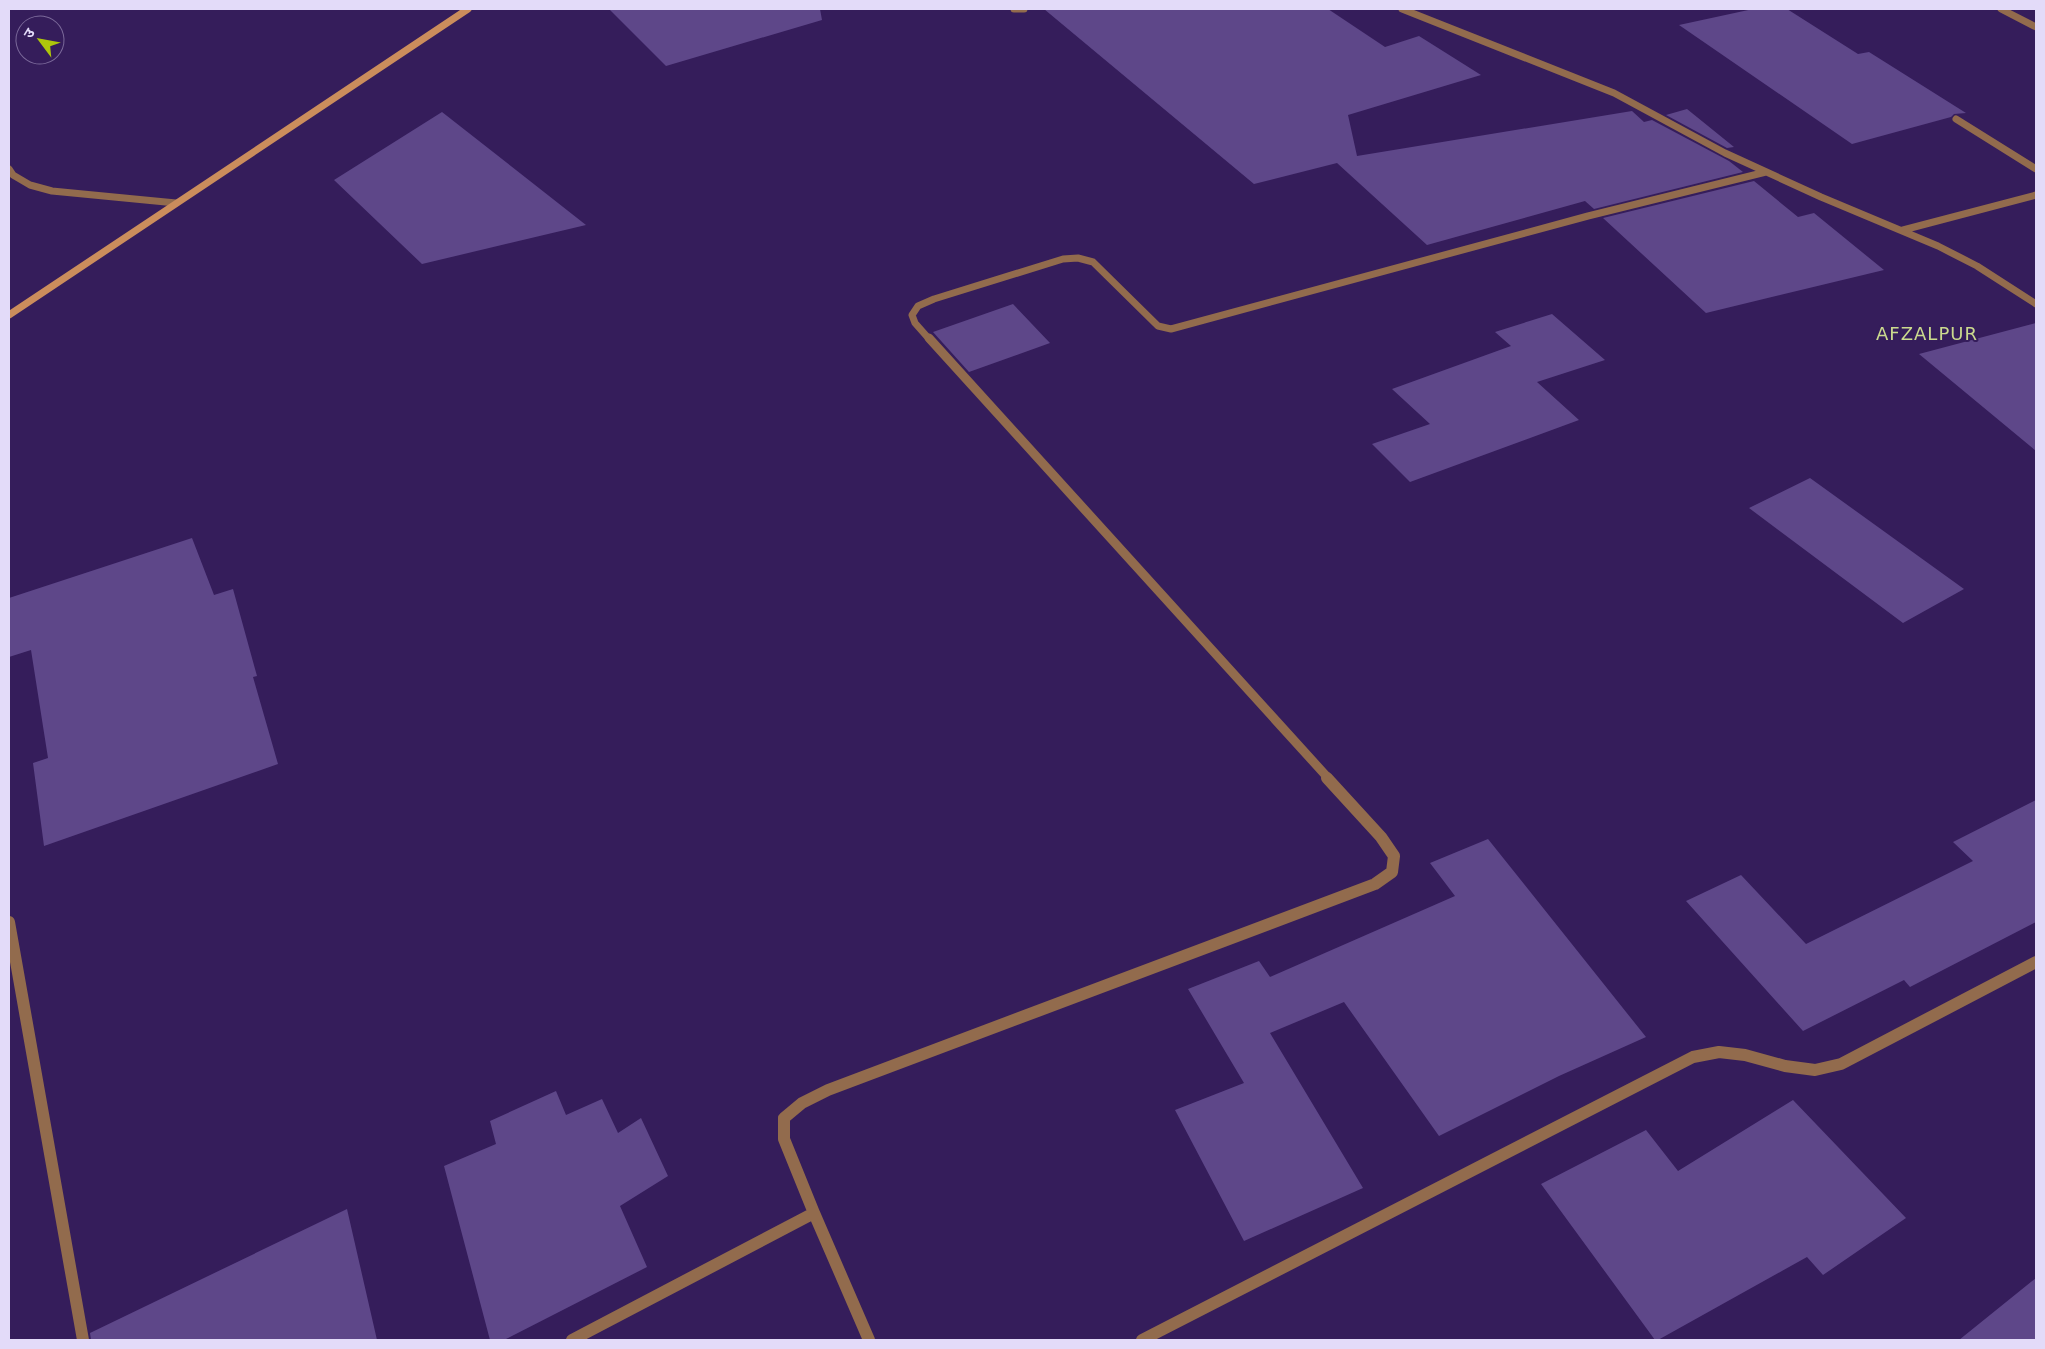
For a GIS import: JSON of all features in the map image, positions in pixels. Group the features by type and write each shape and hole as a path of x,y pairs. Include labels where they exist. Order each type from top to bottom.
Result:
{"street":[{"path":"9,315 468,9"},
{"path":"1014,9 1024,9"},
{"path":"1402,9 1565,72 1614,94 1725,153 1821,197 1903,230 1977,266 2036,304"},
{"path":"2001,9 2036,27"},
{"path":"1956,119 2036,169"},
{"path":"9,169 13,175 30,185 52,191 176,203"},
{"path":"869,1340 784,1139 784,1118 802,1103 828,1090 1375,884 1392,872 1394,856 1381,837 915,324 912,315 918,306 934,299 1064,259 1078,258 1093,262 1158,326 1171,329 1184,327 1588,216 1766,172"},
{"path":"1903,230 2036,195"},
{"path":"9,922 83,1340"},
{"path":"1142,1340 1693,1057 1718,1052 1746,1055 1785,1066 1815,1070 1841,1064 2036,962"},
{"path":"572,1340 814,1213"}],"building":[{"path":"609,9 820,9 822,20 666,66"},
{"path":"1044,9 1328,9 1385,47 1419,36 1481,75 1348,115 1357,156 1632,111 1644,122 1652,120 1729,161 1743,172 1594,209 1585,201 1427,245 1337,163 1254,184"},
{"path":"1753,9 1787,9 1858,54 1869,52 1966,113 1954,114 1951,117 1852,144 1679,25"},
{"path":"1687,109 1734,147 1727,148 1666,115"},
{"path":"442,112 586,225 422,264 334,180"},
{"path":"1754,181 1798,217 1814,213 1884,270 1706,313 1603,218"},
{"path":"1013,304 1050,343 969,372 933,332"},
{"path":"1552,314 1605,360 1537,382 1579,420 1410,482 1372,444 1430,424 1392,389 1511,346 1495,332"},
{"path":"2036,323 2036,451 1919,354"},
{"path":"1810,478 1964,589 1903,623 1749,508"},
{"path":"192,538 214,595 233,589 257,676 253,677 278,764 44,846 33,763 48,758 31,650 9,657 9,598"},
{"path":"2036,800 2036,922 1910,987 1904,980 1803,1031 1686,901 1741,875 1806,944 1973,861 1953,842"},
{"path":"1488,839 1646,1037 1559,1076 1439,1136 1344,1002 1270,1033 1363,1188 1244,1241 1175,1110 1244,1083 1188,989 1259,961 1270,977 1455,896 1430,863"},
{"path":"556,1091 566,1115 602,1099 618,1133 641,1118 668,1176 620,1206 647,1267 504,1340 490,1340 444,1166 496,1144 490,1121"},
{"path":"1793,1100 1906,1218 1823,1275 1807,1257 1655,1340 1541,1184 1646,1130 1678,1171"},
{"path":"347,1209 377,1340 91,1340 90,1333"},
{"path":"2036,1278 2036,1340 1959,1340"}],"district":[{"name":"AFZALPUR","path":"1927,333"}]}
